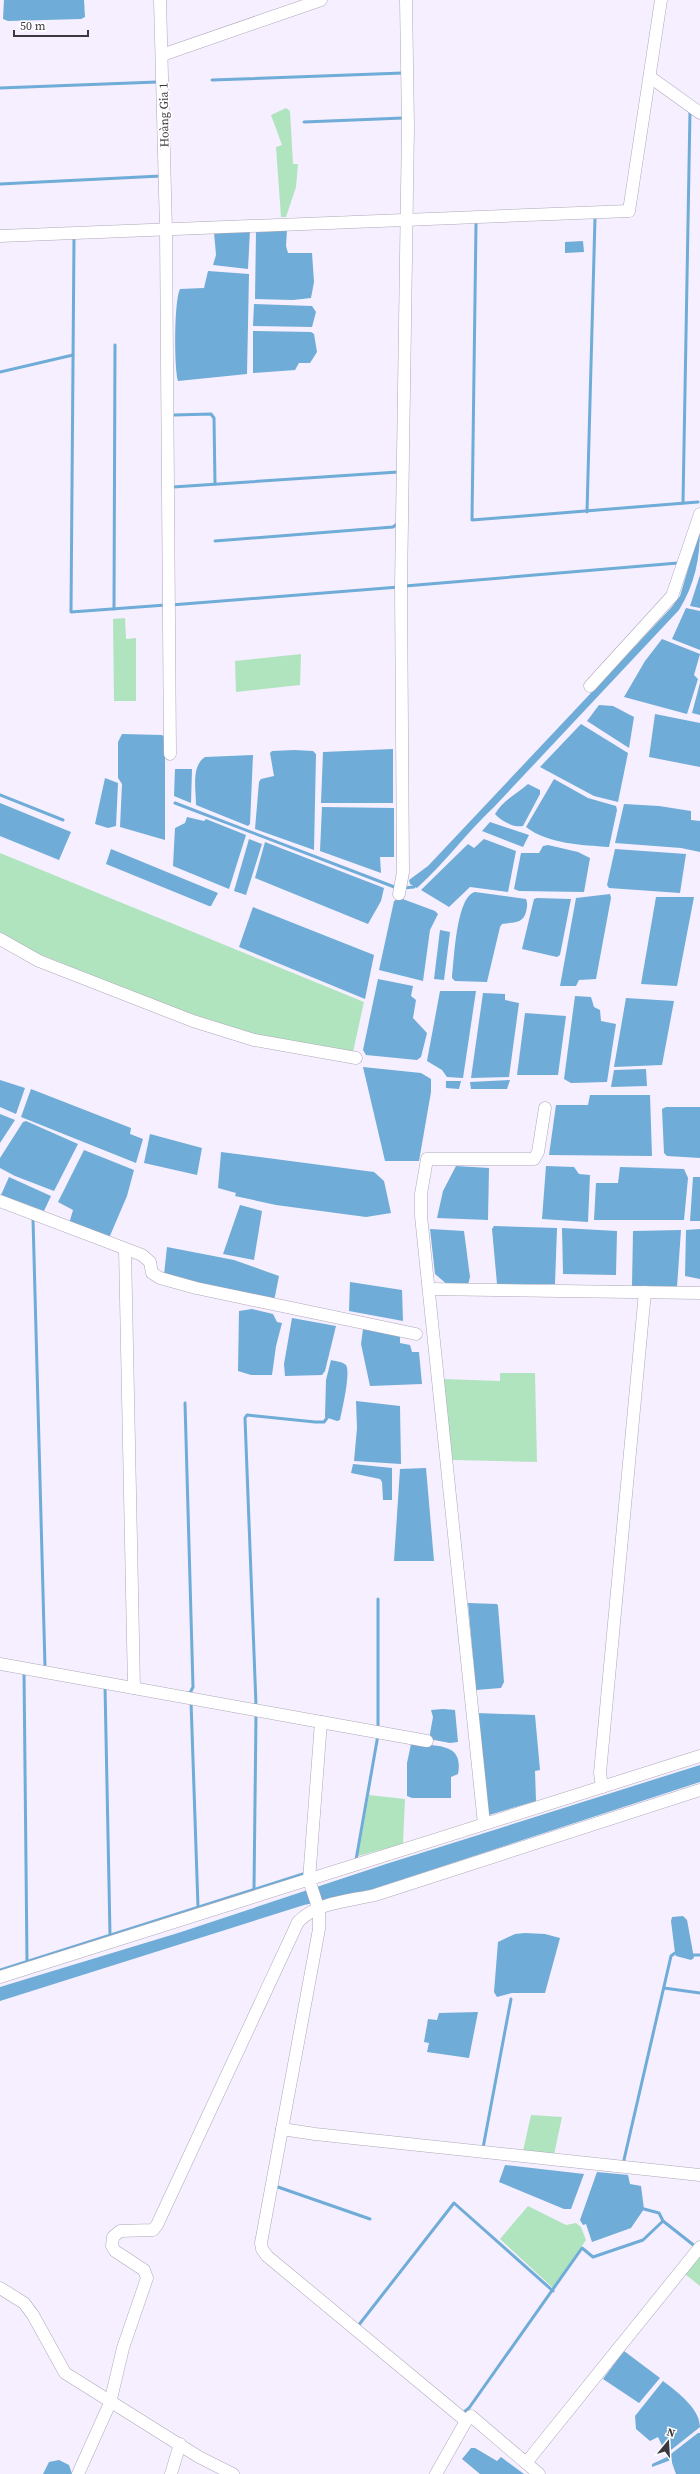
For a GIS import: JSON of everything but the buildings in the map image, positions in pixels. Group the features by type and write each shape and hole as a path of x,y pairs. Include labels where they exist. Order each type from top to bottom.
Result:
{"street":[{"name":"Hoàng Gia 1","path":"160,0 166,230 170,754"},
{"path":"162,55 321,0"},
{"path":"399,894 402,872 401,587 406,218 406,0"},
{"path":"0,236 166,230 406,218 629,211 661,0"},
{"path":"650,76 700,113"},
{"path":"590,686 672,596 700,514"},
{"path":"0,939 39,961 192,1021 266,1043 356,1058"},
{"path":"484,1824 421,1204 427,1159 534,1159 538,1152 545,1108"},
{"path":"0,1201 146,1258 150,1262 152,1272 160,1278 196,1288 416,1334"},
{"path":"125,1249 134,1688"},
{"path":"429,1290 700,1293"},
{"path":"602,1787 600,1772 646,1292"},
{"path":"0,1664 427,1741"},
{"path":"321,1722 309,1883 318,1908 319,1929 261,2242 262,2249 267,2256 466,2421"},
{"path":"0,1977 309,1883 484,1824 700,1756"},
{"path":"78,2474 110,2403 123,2348 147,2277 145,2270 115,2251 112,2246 113,2237 120,2231 153,2230 157,2225 218,2099 292,1931 302,1918 318,1908 340,1900 375,1895 700,1790"},
{"path":"282,2129 330,2136 700,2175"},
{"path":"526,2463 700,2247"},
{"path":"0,2288 24,2303 33,2315 65,2372 110,2403 180,2444 199,2457 233,2474"},
{"path":"436,2474 466,2421 471,2416 540,2474"},
{"path":"171,2474 180,2444"}],"green space":[{"path":"286,108 290,111 293,164 298,164 296,187 286,217 281,217 276,147 282,145 271,115"},
{"path":"125,618 126,639 136,638 136,701 114,701 113,619"},
{"path":"301,654 300,685 236,692 235,661"},
{"path":"0,853 364,1002 353,1052 265,1037 200,1018 39,954 0,932"},
{"path":"500,1373 535,1373 537,1462 452,1460 443,1379 500,1381"},
{"path":"369,1795 405,1799 403,1844 358,1856"},
{"path":"531,2115 562,2117 554,2155 523,2151"},
{"path":"528,2206 566,2225 576,2223 581,2227 586,2240 553,2288 500,2239"},
{"path":"700,2254 700,2286 685,2274"}],"water":[{"path":"4,0 84,0 85,17 81,19 8,21 3,19"},
{"path":"287,229 286,246 288,253 312,253 314,282 311,298 293,300 255,299 256,231"},
{"path":"250,230 248,269 213,265 216,255 214,232"},
{"path":"583,241 584,252 565,253 565,242"},
{"path":"208,271 249,274 247,374 178,381 175,334 178,296 180,289 204,288"},
{"path":"254,304 312,306 316,312 312,327 253,326"},
{"path":"253,331 311,332 314,334 317,352 310,363 299,363 295,370 253,373"},
{"path":"700,529 696,571 693,581 679,610 447,858 417,888 410,884 409,880 428,866 671,608 680,596"},
{"path":"700,575 700,608 690,606"},
{"path":"686,608 700,611 700,650 672,639"},
{"path":"662,639 700,654 694,675 698,679 687,714 624,697 645,661"},
{"path":"700,683 700,715 692,713"},
{"path":"599,705 613,706 634,717 629,748 587,721"},
{"path":"655,714 700,723 700,767 649,757"},
{"path":"581,724 628,753 618,802 594,796 540,767"},
{"path":"122,734 162,735 165,738 165,840 120,827 122,784 118,778 118,742"},
{"path":"393,749 393,803 321,803 323,752"},
{"path":"272,751 313,751 316,754 314,850 255,829 259,782 261,779 274,776 270,753"},
{"path":"253,755 250,824 248,826 196,805 196,772 201,761 205,757"},
{"path":"175,769 192,769 191,803 174,796"},
{"path":"105,778 118,783 116,826 108,828 95,824"},
{"path":"554,779 588,798 616,806 617,810 609,847 566,843 544,837 526,827"},
{"path":"528,784 540,790 540,794 523,826 512,825 495,814 502,805"},
{"path":"0,803 71,832 59,860 0,836"},
{"path":"624,804 659,806 691,811 691,820 700,821 700,852 681,848 615,843"},
{"path":"322,807 394,808 394,857 380,857 381,873 320,851"},
{"path":"187,817 204,821 206,819 246,835 229,889 173,866 175,828 185,823"},
{"path":"490,822 529,835 523,847 482,831"},
{"path":"249,839 262,844 246,895 234,891"},
{"path":"484,839 516,851 508,892 470,887 449,907 421,890 468,844 474,848"},
{"path":"265,842 384,888 381,901 368,924 255,878"},
{"path":"548,845 578,852 590,858 584,892 519,891 514,889 521,853 539,853 543,846"},
{"path":"111,849 218,893 211,906 209,906 106,864"},
{"path":"615,849 686,854 680,893 609,888 607,885"},
{"path":"475,892 526,899 526,912 523,919 520,921 502,924 500,927 487,982 455,981 452,978 457,930 464,905 469,896"},
{"path":"610,894 611,898 596,979 579,980 576,986 560,986 576,898"},
{"path":"656,897 694,897 677,986 641,984"},
{"path":"400,898 435,911 438,914 430,930 423,981 379,970 394,901"},
{"path":"534,899 571,899 560,955 557,957 522,949"},
{"path":"253,907 374,955 365,999 239,947"},
{"path":"440,930 450,932 444,980 434,979"},
{"path":"378,979 413,986 411,996 416,1000 413,1018 427,1033 421,1057 417,1060 366,1055 363,1050"},
{"path":"440,991 476,991 463,1078 447,1077 442,1070 427,1061"},
{"path":"483,993 505,994 505,1000 519,1003 509,1077 471,1078"},
{"path":"575,996 591,997 594,1007 600,1010 601,1021 616,1024 607,1082 571,1083 564,1079"},
{"path":"626,998 674,1001 662,1065 614,1067"},
{"path":"525,1013 566,1016 558,1075 517,1075"},
{"path":"363,1067 421,1073 431,1079 431,1092 419,1161 385,1161"},
{"path":"646,1069 647,1086 611,1087 614,1070"},
{"path":"0,1080 25,1088 16,1114 0,1107"},
{"path":"510,1080 507,1089 471,1089 470,1082"},
{"path":"446,1081 461,1081 459,1089 446,1088"},
{"path":"31,1089 131,1128 130,1134 143,1139 136,1163 21,1117"},
{"path":"590,1095 650,1095 652,1156 549,1155 556,1105 588,1105"},
{"path":"666,1107 700,1107 700,1158 667,1156 664,1153 662,1109"},
{"path":"0,1114 15,1120 0,1143"},
{"path":"26,1121 78,1144 54,1191 15,1176 0,1168 0,1158 23,1122"},
{"path":"150,1134 202,1148 197,1175 144,1163"},
{"path":"84,1150 134,1170 127,1196 109,1238 69,1224 73,1210 58,1202"},
{"path":"221,1152 374,1172 384,1181 391,1213 366,1217 276,1205 235,1196 236,1193 218,1188"},
{"path":"456,1166 489,1168 488,1220 437,1218 443,1191"},
{"path":"546,1166 574,1167 579,1174 590,1175 588,1222 542,1219"},
{"path":"620,1167 684,1169 688,1178 684,1220 594,1220 596,1183 618,1183"},
{"path":"9,1177 51,1196 44,1211 1,1195"},
{"path":"693,1177 700,1177 700,1221 690,1221"},
{"path":"240,1205 262,1211 254,1260 223,1254"},
{"path":"494,1226 557,1228 555,1284 497,1284 492,1229"},
{"path":"562,1228 617,1231 616,1275 563,1274"},
{"path":"430,1229 464,1231 470,1277 468,1285 448,1285 435,1274"},
{"path":"700,1229 700,1279 685,1276 686,1230"},
{"path":"681,1230 677,1287 632,1286 633,1231"},
{"path":"167,1247 234,1260 279,1276 274,1301 164,1275"},
{"path":"350,1282 402,1290 403,1321 349,1311"},
{"path":"252,1309 273,1314 277,1322 282,1323 276,1346 272,1375 251,1375 238,1371 239,1311"},
{"path":"292,1318 336,1326 325,1371 322,1375 285,1376 284,1364"},
{"path":"363,1329 400,1336 400,1343 410,1345 412,1352 419,1352 422,1384 370,1386 361,1344"},
{"path":"331,1360 345,1364 347,1369 347,1383 344,1400 340,1420 337,1421 325,1417 326,1380"},
{"path":"356,1401 400,1406 401,1464 354,1461 357,1428"},
{"path":"353,1464 392,1468 392,1500 383,1500 382,1482 380,1479 351,1473"},
{"path":"426,1468 434,1561 394,1561 400,1469"},
{"path":"468,1603 497,1604 498,1606 504,1682 501,1688 476,1690"},
{"path":"431,1710 455,1710 458,1742 450,1743 429,1739 433,1717"},
{"path":"476,1713 535,1715 540,1770 535,1771 536,1801 489,1815"},
{"path":"413,1743 447,1748 453,1751 457,1756 459,1764 458,1774 451,1777 451,1798 412,1798 407,1796 407,1763 411,1744"},
{"path":"700,1765 700,1782 361,1893 304,1905 0,2001 0,1987 178,1933 386,1864"},
{"path":"683,1916 687,1920 694,1958 691,1960 676,1956 675,1953 671,1921 672,1917"},
{"path":"515,1934 545,1934 560,1938 545,1993 512,1993 497,1997 494,1992 498,1942"},
{"path":"478,2012 469,2058 427,2052 429,2043 424,2042 428,2019 437,2020 439,2013"},
{"path":"505,2165 584,2174 571,2209 564,2209 499,2182"},
{"path":"597,2172 628,2175 630,2184 641,2186 644,2209 631,2228 592,2242 586,2224 583,2225 580,2220"},
{"path":"624,2351 660,2378 639,2403 603,2379"},
{"path":"663,2381 692,2407 699,2420 700,2427 666,2454 658,2437 650,2441 636,2429 635,2416"},
{"path":"700,2433 700,2474 676,2474 671,2460 652,2467 652,2464 667,2457"},
{"path":"471,2448 475,2448 497,2461 501,2457 524,2474 480,2474 462,2459"},
{"path":"59,2460 69,2465 72,2474 43,2474 49,2462"}],"waterway":[{"path":"212,80 403,73"},
{"path":"0,88 157,82"},
{"path":"683,503 690,111"},
{"path":"304,122 403,118"},
{"path":"0,184 161,176"},
{"path":"587,512 595,218"},
{"path":"476,224 472,520 698,502"},
{"path":"74,238 71,612 166,605"},
{"path":"114,609 115,345"},
{"path":"0,372 73,355"},
{"path":"174,415 211,414 214,418 215,484"},
{"path":"173,487 398,472"},
{"path":"215,541 393,527 397,524"},
{"path":"405,586 678,563"},
{"path":"171,605 399,587"},
{"path":"0,795 63,820"},
{"path":"175,803 397,888"},
{"path":"403,888 414,887"},
{"path":"33,1219 45,1667"},
{"path":"185,1403 193,1687 190,1693 187,1693"},
{"path":"254,1705 256,1705 245,1418 247,1415 315,1422 324,1422 327,1418"},
{"path":"378,1599 378,1729"},
{"path":"24,1671 27,1961"},
{"path":"105,1686 110,1935"},
{"path":"191,1701 198,1907"},
{"path":"254,1889 256,1715"},
{"path":"356,1860 378,1735"},
{"path":"0,1970 306,1873"},
{"path":"623,2164 671,1956 675,1953"},
{"path":"692,1955 700,1955"},
{"path":"664,1988 700,1993"},
{"path":"483,2148 511,1999"},
{"path":"275,2186 370,2219"},
{"path":"358,2326 454,2203 553,2291"},
{"path":"644,2209 659,2213 663,2221 696,2247"},
{"path":"463,2413 469,2408 582,2248 593,2257 643,2240 663,2221"}]}
